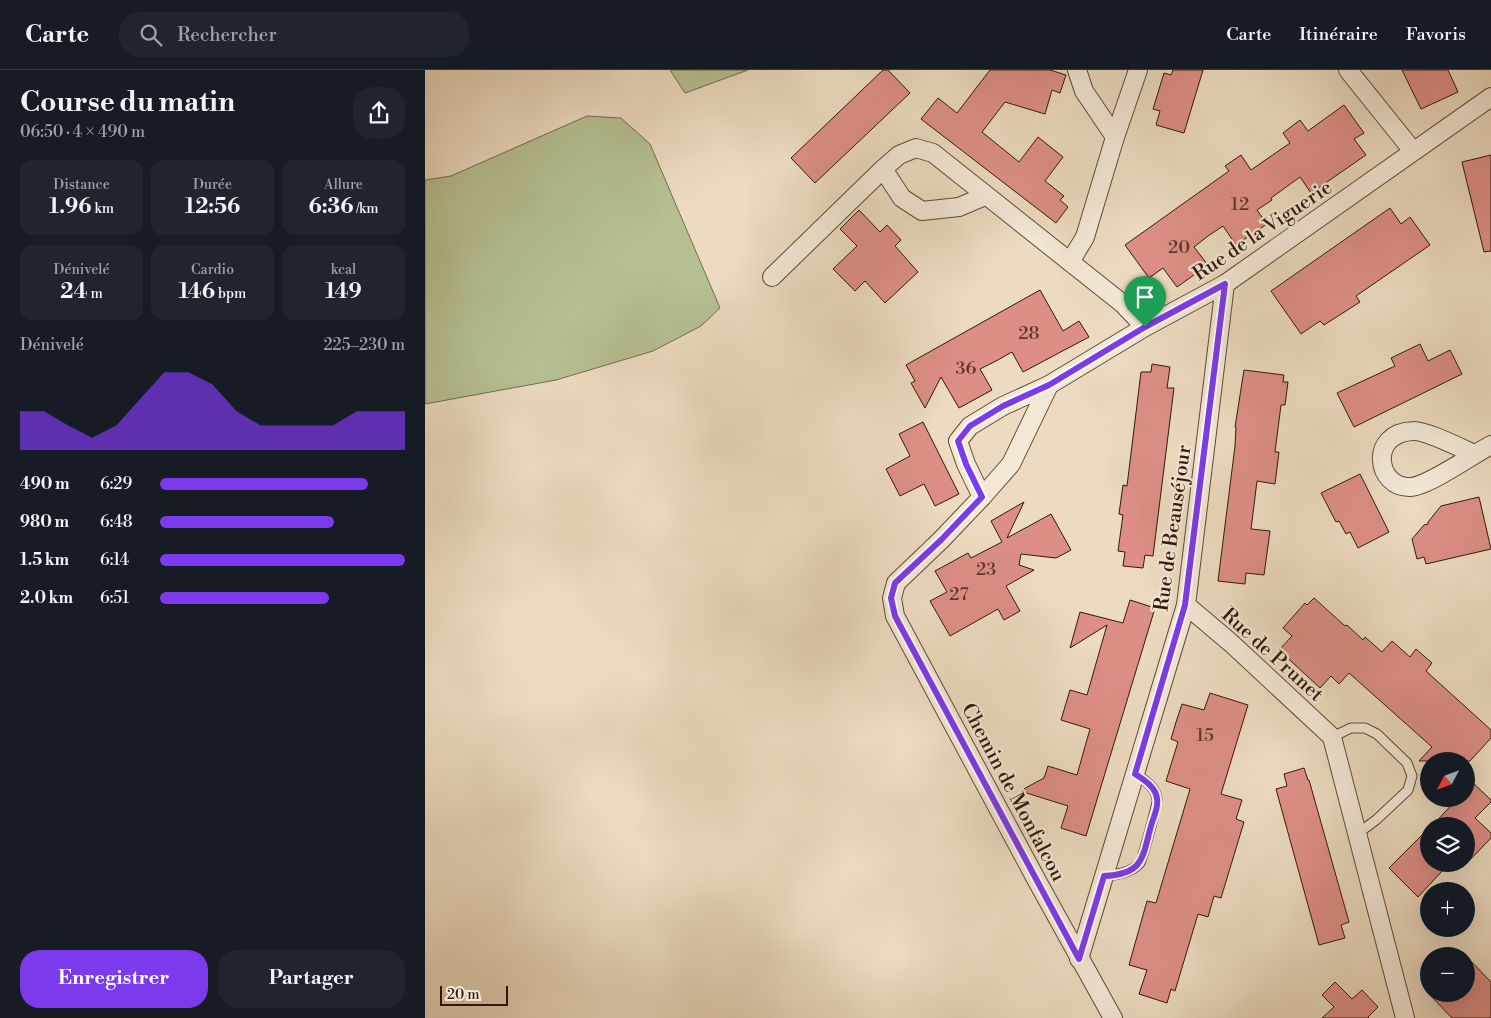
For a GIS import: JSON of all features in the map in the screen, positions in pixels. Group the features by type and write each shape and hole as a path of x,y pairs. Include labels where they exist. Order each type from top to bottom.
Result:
{"street":[{"path":"1077,70 1084,91 1115,137"},
{"path":"1070,262 1085,236 1115,137 1138,70"},
{"path":"1348,70 1413,151"},
{"name":"Rue de la Viguerie","path":"982,497 966,464 958,441 970,426 1003,406 1049,385 1145,327 1225,284 1491,97"},
{"path":"772,277 883,169 899,155 916,148 933,153 1123,304 1145,327"},
{"path":"883,169 902,198 922,210 959,207 985,196"},
{"name":"Rue de Beauséjour","path":"1079,959 1185,605 1225,284"},
{"path":"982,497 1011,464 1049,385"},
{"path":"1474,454 1415,431 1399,434 1387,441 1381,452 1387,476 1397,484 1410,487 1425,483 1491,445"},
{"name":"Chemin de Monfalcou","path":"982,497 941,540 895,583 891,598 895,616 1079,959 1113,1018"},
{"name":"Rue de Prunet","path":"1185,605 1231,643 1331,737"},
{"path":"1331,737 1405,1018"}],"lane":[{"path":"1331,737 1351,728 1365,728 1377,734 1407,762 1413,776 1408,790 1377,820 1357,834"},
{"path":"1104,876 1116,876 1131,870 1141,862 1158,800 1153,790 1135,774"}],"green space":[{"path":"670,70 748,70 685,93"},
{"path":"587,116 621,118 650,144 720,308 701,326 653,351 556,380 425,404 425,180 451,176"}],"building":[{"path":"883,70 888,70 910,93 815,183 791,158"},
{"path":"990,70 1050,70 1066,75 1060,93 1052,90 1045,114 1005,102 982,132 1019,162 1038,137 1063,157 1045,181 1064,196 1060,200 1068,207 1056,223 921,119 938,98 957,113"},
{"path":"1173,70 1203,70 1184,133 1156,125 1160,111 1153,109 1164,73 1171,75"},
{"path":"1402,70 1448,70 1458,92 1421,109"},
{"path":"1344,105 1364,133 1354,139 1366,155 1311,193 1300,177 1257,210 1267,224 1236,245 1223,226 1208,236 1194,247 1208,265 1177,287 1163,268 1149,278 1125,245 1229,171 1225,166 1241,155 1251,170 1290,143 1283,133 1300,120 1308,131"},
{"path":"1491,155 1491,251 1484,252 1462,162"},
{"path":"1390,208 1401,224 1410,217 1430,245 1356,296 1360,302 1324,325 1320,321 1301,334 1271,291"},
{"path":"859,210 880,232 887,225 901,240 895,246 918,272 885,303 865,281 855,291 833,269 857,246 840,229"},
{"path":"1040,290 1063,331 1079,321 1089,337 1023,372 1012,352 980,369 992,390 959,408 941,377 925,408 911,383 915,381 906,365"},
{"path":"1420,344 1428,361 1450,350 1462,374 1354,427 1337,393 1395,366 1391,358"},
{"path":"1152,364 1170,367 1167,388 1174,388 1153,556 1145,555 1143,568 1123,566 1125,552 1118,551 1123,515 1119,514 1123,485 1127,486 1141,372 1151,372"},
{"path":"1244,370 1284,375 1283,382 1288,382 1285,405 1281,405 1275,452 1279,452 1275,484 1257,481 1251,529 1270,531 1264,575 1246,573 1245,584 1218,581 1235,446 1235,427"},
{"path":"923,422 959,494 935,506 924,484 900,496 886,469 910,456 899,434"},
{"path":"1360,474 1389,532 1358,548 1350,532 1346,534 1339,521 1336,522 1321,493"},
{"path":"1479,497 1491,549 1426,564 1424,557 1417,559 1412,539 1424,525 1428,524 1441,506"},
{"path":"1024,502 1007,538 1051,514 1071,550 1056,558 1021,554 1019,565 1034,570 1006,586 1020,611 1004,620 998,609 950,636 930,601 947,592 935,571 968,553 971,558 1002,542 991,521"},
{"path":"1314,598 1345,626 1347,625 1363,640 1365,637 1382,652 1392,641 1410,657 1416,649 1432,663 1426,671 1491,730 1491,738 1475,756 1475,752 1427,752 1432,747 1349,673 1339,684 1331,676 1320,688 1279,650 1292,636 1283,628 1305,603 1307,605"},
{"path":"1130,600 1155,608 1086,836 1061,828 1068,806 1020,791 1044,778 1048,766 1077,775 1090,729 1061,720 1070,690 1087,695 1107,625 1070,648 1080,612 1123,623"},
{"path":"1210,693 1248,705 1221,794 1242,800 1236,819 1244,822 1221,898 1214,896 1208,917 1198,914 1175,991 1171,989 1167,1003 1139,994 1147,970 1129,965 1147,901 1156,903 1190,789 1166,781 1178,742 1171,739 1176,722 1182,704 1204,710"},
{"path":"1304,768 1349,922 1341,925 1345,938 1319,945 1276,789 1287,786 1284,774"},
{"path":"1475,785 1491,800 1475,818 1440,817 1449,808 1475,808"},
{"path":"1475,818 1491,833 1491,838 1475,855"},
{"path":"1420,837 1420,872 1441,872 1432,882 1420,882 1420,895 1418,897 1389,868"},
{"path":"1475,965 1491,982 1491,1018 1452,1018 1437,1002 1475,1002"},
{"path":"1335,982 1352,999 1362,990 1378,1007 1369,1018 1322,1018 1334,1007 1322,995"}],"route":[{"path":"1225,284 1185,605 1135,774 1147,782 1158,800 1141,862 1131,870 1116,876 1104,876 1079,959 895,616 891,598 895,583 941,540 982,497 966,464 958,441 970,426 1003,406 1049,385 1145,327 1225,284"}]}
